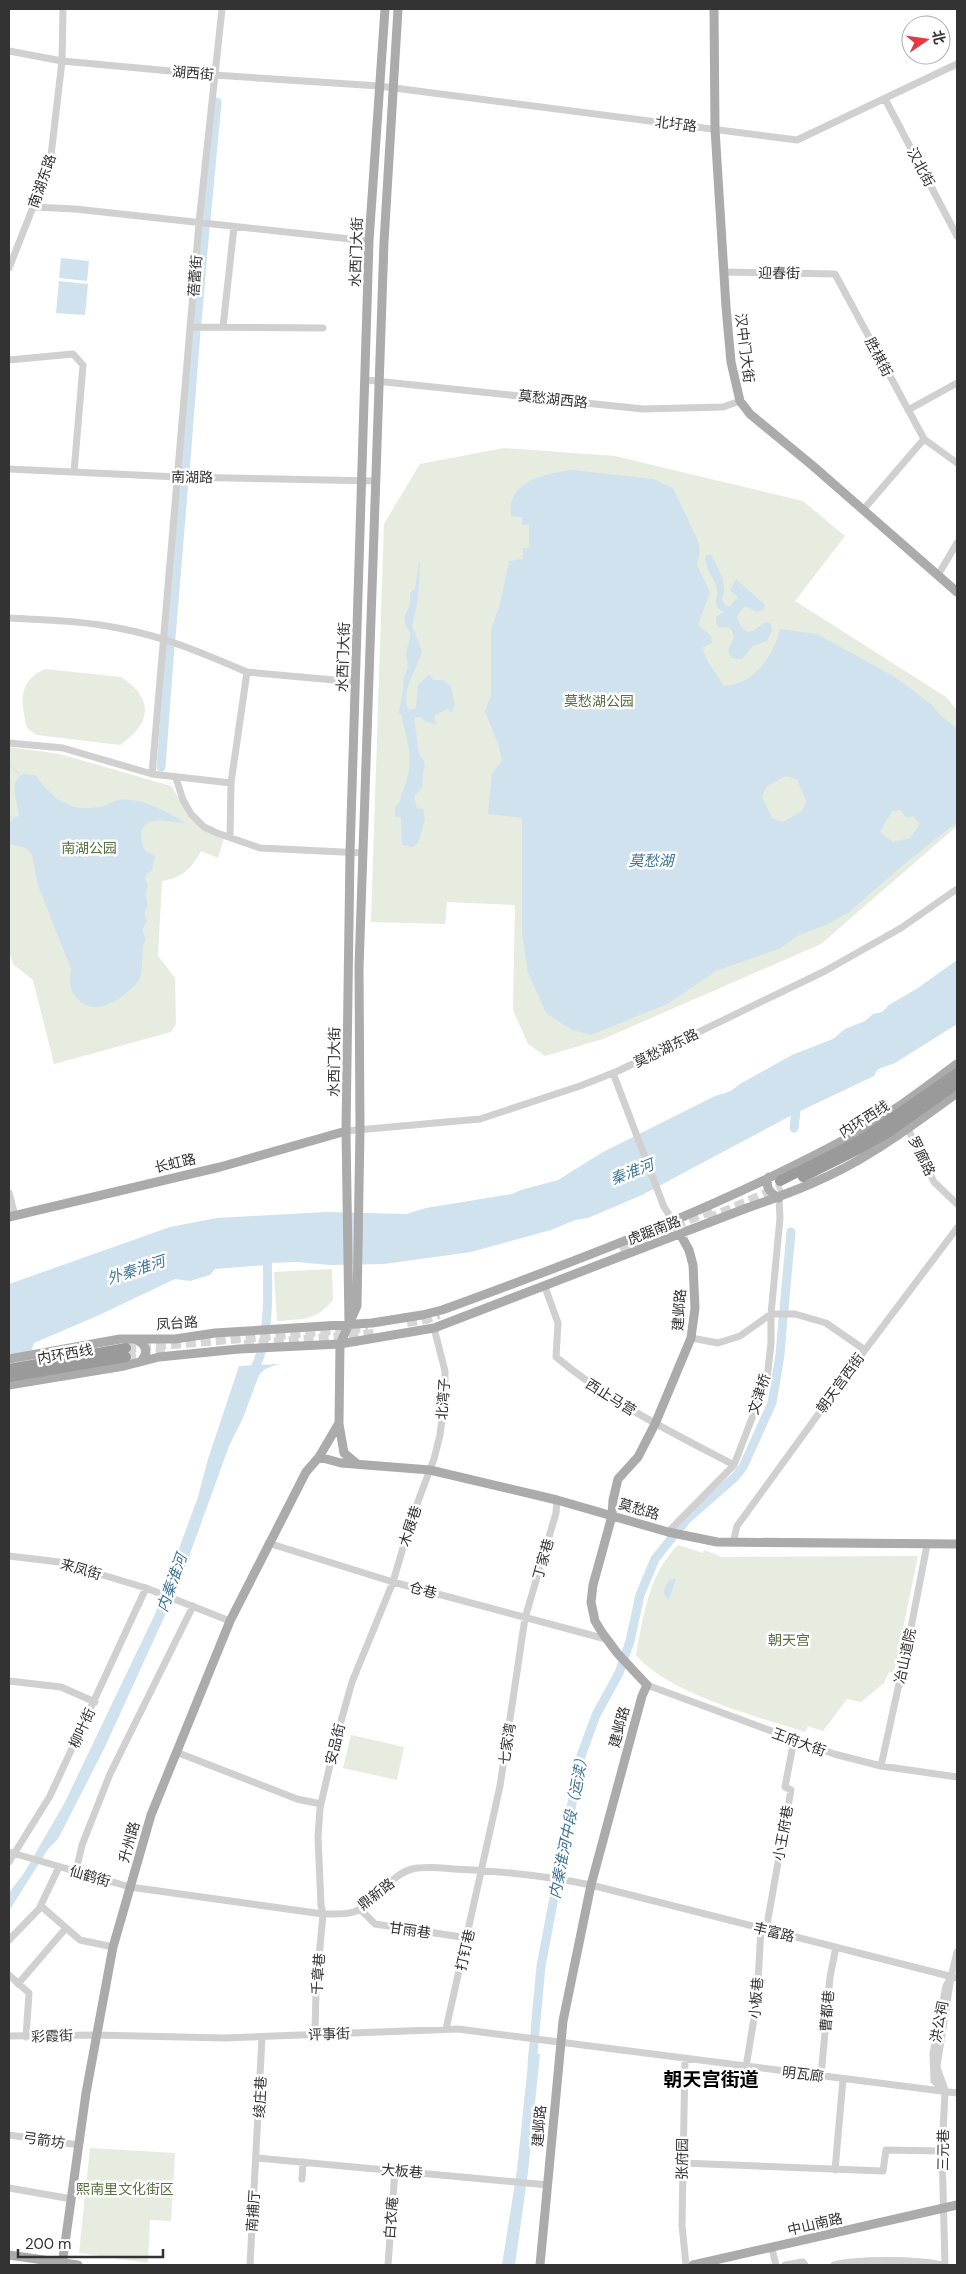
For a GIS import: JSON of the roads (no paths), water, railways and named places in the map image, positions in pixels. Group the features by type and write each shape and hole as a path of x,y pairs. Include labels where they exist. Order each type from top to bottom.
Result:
{"highway":[{"path":"939,1092 957,1065"},
{"name":"内环西线","path":"781,1184 861,1148 939,1092 957,1073"},
{"name":"内环西线","path":"939,1092 957,1084"},
{"path":"939,1092 957,1089"},
{"name":"内环西线","path":"9,1369 126,1353 9,1377"}],"main road":[{"name":"水西门大街","path":"348,1324 346,1132 350,853 369,241 384,9"},
{"name":"水西门大街","path":"348,1324 357,1306 360,1130 359,967 384,242 398,9"},
{"name":"汉中门大街","path":"714,9 715,129 724,272 731,362 740,401 750,414 957,592"},
{"name":"虎踞南路","path":"348,1324 385,1321 442,1310 673,1221 732,1196 855,1134 957,1065"},
{"name":"虎踞南路","path":"340,1344 434,1328 545,1287 746,1208 779,1198 854,1162 908,1129 957,1093"},
{"name":"长虹路","path":"12,1216 220,1167 346,1132"},
{"path":"769,1177 767,1188 779,1198"},
{"name":"建邺路","path":"540,2265 560,2042 592,1885 639,1705 647,1685 606,1639 596,1621 591,1602 592,1585 612,1516 613,1500 618,1479 638,1457 655,1424 691,1338 695,1289 691,1258 682,1234 673,1221"},
{"path":"385,1321 378,1330 387,1337"},
{"path":"348,1324 340,1344 339,1424 344,1453 357,1464"},
{"name":"凤台路","path":"9,1359 120,1339 175,1339 238,1331 348,1324"},
{"path":"134,1338 143,1343 146,1348 145,1357 141,1361"},
{"path":"9,1385 159,1358 239,1349 340,1344"},
{"path":"319,1457 339,1424"},
{"name":"莫愁路","path":"319,1457 341,1463 430,1470 558,1500 692,1538 733,1543 957,1544"},
{"name":"升州路","path":"62,2264 96,2035 113,1947 151,1814 230,1621 268,1543 306,1472 319,1457"},
{"name":"中山南路","path":"943,2208 957,2199"},
{"name":"中山南路","path":"694,2265 772,2249 957,2205"},
{"path":"9,2255 78,2265"}],"street":[{"name":"南湖东路","path":"9,268 50,164 62,61 64,9"},
{"name":"蓓蕾街","path":"152,774 199,223 222,9"},
{"name":"湖西街","path":"9,51 62,61 214,75 379,86"},
{"name":"北圩路","path":"379,86 797,140 957,64"},
{"name":"汉北街","path":"885,99 957,236"},
{"path":"34,207 75,209 369,241"},
{"path":"223,328 234,227"},
{"name":"迎春街","path":"724,272 835,274"},
{"name":"胜棋街","path":"835,274 924,439 957,463"},
{"path":"190,327 323,328"},
{"path":"9,360 73,354 83,365 74,472"},
{"name":"莫愁湖西路","path":"366,380 643,409 723,407 740,401"},
{"path":"908,410 957,383"},
{"path":"863,510 924,439"},
{"name":"南湖路","path":"9,469 178,477 376,480"},
{"path":"938,575 957,543"},
{"path":"9,618 55,620 124,629 180,644 247,672 356,682"},
{"path":"230,837 231,783 247,672"},
{"path":"9,743 63,748 152,774 231,783"},
{"path":"176,778 183,800 191,814 204,826 230,837 260,848 363,853"},
{"name":"莫愁湖东路","path":"346,1132 480,1119 613,1073 825,971 902,928 957,889"},
{"path":"613,1073 632,1128 664,1207 673,1221"},
{"name":"罗廊路","path":"908,1129 934,1182 957,1204"},
{"path":"9,1193 12,1216"},
{"name":"文津桥","path":"668,1532 734,1465 767,1379 771,1343 770,1314 780,1218 779,1198"},
{"name":"朝天宫西街","path":"733,1543 737,1526 865,1350 957,1228"},
{"name":"西止马营","path":"545,1287 558,1323 556,1358 588,1384 655,1424 734,1465"},
{"path":"691,1338 718,1343 740,1336 770,1314 795,1314 826,1323 865,1350"},
{"name":"北湾子","path":"430,1470 440,1435 445,1396 445,1370 434,1328"},
{"name":"木屐巷","path":"393,1582 412,1517 430,1470"},
{"name":"丁家巷","path":"525,1618 556,1513 558,1500"},
{"name":"仓巷","path":"268,1543 393,1582 606,1639"},
{"name":"冶山道院","path":"881,1766 927,1545"},
{"name":"来凤街","path":"9,1556 59,1562 148,1589 193,1606"},
{"name":"安品街","path":"323,1914 318,1837 321,1804 352,1682 393,1582"},
{"name":"柳叶街","path":"9,1862 12,1853 50,1796 148,1589"},
{"path":"76,1871 82,1845 110,1774 193,1606 230,1621"},
{"name":"七家湾","path":"482,1870 503,1769 525,1618"},
{"path":"9,1681 61,1687 94,1702"},
{"name":"王府大街","path":"647,1685 834,1754 881,1766 957,1777"},
{"name":"小王府巷","path":"764,1929 791,1790 784,1786 794,1740"},
{"path":"176,1752 297,1799 321,1804"},
{"name":"仙鹤街","path":"12,1853 130,1887"},
{"path":"9,1940 41,1906 60,1867"},
{"name":"鼎新路","path":"130,1887 323,1914 342,1914 360,1909 402,1873 411,1869 482,1870 550,1877 592,1885"},
{"name":"打钉巷","path":"446,2029 482,1870"},
{"name":"丰富路","path":"592,1885 954,1977"},
{"path":"41,1906 80,1940 113,1947"},
{"name":"甘雨巷","path":"360,1909 375,1924 468,1938"},
{"name":"千章巷","path":"316,2035 316,1990 323,1914"},
{"path":"18,1984 66,1928"},
{"name":"小板巷","path":"746,2067 757,2000 764,1929"},
{"name":"曹都巷","path":"821,2076 830,1977 836,1947"},
{"name":"洪公祠","path":"945,2092 944,2085 938,2075 938,2054 954,1977 957,1952"},
{"path":"9,1975 30,1993 26,2037"},
{"name":"评事街","path":"96,2035 262,2037 458,2029 560,2042"},
{"name":"彩霞街","path":"9,2036 96,2035"},
{"name":"绫庄巷","path":"256,2158 262,2037"},
{"name":"明瓦廊","path":"560,2042 957,2093"},
{"name":"张府园","path":"685,2059 682,2164 682,2225 685,2262"},
{"path":"835,2170 843,2079"},
{"name":"三元巷","path":"943,2265 942,2151 945,2092"},
{"name":"弓箭坊","path":"9,2135 79,2145"},
{"path":"682,2164 883,2171 886,2150 942,2151"},
{"name":"大板巷","path":"256,2158 548,2184"},
{"name":"南捕厅","path":"250,2265 256,2158"},
{"path":"302,2179 303,2162"},
{"name":"白衣庵","path":"388,2265 395,2170"},
{"path":"9,2188 72,2199"},
{"path":"772,2249 776,2265"},
{"path":"786,2265 804,2262 805,2265"},
{"path":"834,2265 926,2262 943,2265"}],"water":[{"path":"61,258 89,261 87,281 59,278"},
{"path":"59,281 88,284 85,315 56,313"},
{"name":"莫愁湖","path":"573,470 653,479 673,488 698,541 700,551 697,565 710,592 698,625 711,636 712,643 703,647 704,652 708,662 724,686 744,680 761,667 773,649 780,629 817,634 895,677 932,705 940,715 957,729 957,822 903,865 848,913 828,924 795,937 781,948 716,971 667,1004 591,1035 572,1030 546,1013 528,973 522,933 522,818 488,814 492,773 502,761 498,743 485,712 491,695 491,630 500,604 509,561 523,559 523,548 529,548 529,525 522,525 522,517 511,516 511,504 515,494 530,481 551,474","holes":["786,776 797,779 806,801 802,811 783,822 772,818 762,797 767,786","900,810 907,818 913,816 920,824 910,838 893,842 880,832 892,811"]},
{"path":"706,555 711,555 722,577 724,595 722,600 726,606 730,606 738,597 730,590 736,579 765,605 763,610 757,612 745,606 737,616 741,627 748,632 753,631 766,622 771,624 772,631 767,641 753,646 742,659 731,658 728,650 734,637 731,629 726,627 719,628 716,623 716,617 725,613 716,605 717,589 706,565"},
{"path":"419,563 418,601 412,625 422,651 410,680 406,696 407,703 409,710 416,708 418,685 429,675 433,680 444,680 451,687 455,705 451,713 448,709 435,715 434,718 437,725 420,717 414,718 419,754 424,761 425,767 422,788 414,796 417,809 423,808 425,820 418,843 412,847 402,845 401,817 395,817 395,807 400,801 410,763 406,736 401,714 399,713 404,685 403,679 408,667 406,652 411,634 404,618 410,604 410,593 415,589"},
{"path":"24,774 35,775 56,798 73,806 92,808 118,800 135,801 161,809 184,822 150,822 144,826 141,832 144,848 155,856 152,870 146,875 145,879 148,886 145,894 148,905 145,913 147,921 142,930 146,939 142,968 136,984 116,1001 99,1007 91,1007 84,1004 74,995 70,985 71,969 38,885 32,855 26,848 9,844 9,822 19,815 15,792 16,781"},
{"path":"957,960 957,1024 895,1063 878,1069 874,1076 796,1113 642,1195 588,1218 575,1220 551,1230 471,1252 384,1264 330,1265 296,1262 267,1263 267,1265 215,1269 210,1275 190,1281 175,1279 34,1343 31,1352 9,1355 9,1284 170,1227 217,1218 326,1212 406,1214 426,1208 512,1194 558,1180 603,1152 715,1096 731,1091 792,1055 833,1039 845,1029 865,1021 873,1014 882,1012 889,1005 918,988"},
{"path":"279,1364 265,1369 259,1375 243,1418 229,1446 178,1587 104,1749 58,1839 48,1849 9,1911 9,1893 24,1873 64,1804 155,1614 198,1497 208,1459 239,1366"},
{"path":"676,1579 669,1600 664,1594 664,1589 669,1580"},
{"path":"529,2054 540,2054 528,2172 515,2265 502,2265 517,2170"}],"waterway":[{"path":"206,220 217,102"},
{"path":"197,323 205,228"},
{"path":"185,473 196,331"},
{"path":"171,638 184,481"},
{"path":"161,767 170,646"},
{"path":"9,764 20,775"},
{"path":"794,1128 797,1103"},
{"path":"784,1309 791,1232"},
{"name":"内秦淮河","path":"251,1374 262,1348 265,1332 268,1298 267,1252"},
{"name":"内秦淮河中段（运渎）","path":"532,2064 541,1966 581,1756 596,1715 619,1673 630,1641 640,1595 655,1559 687,1519 735,1477 743,1467 772,1403 780,1355 783,1318"}],"tunnel":[{"path":"708,1219 782,1187"},
{"path":"619,1247 715,1209"},
{"path":"407,1322 426,1319 439,1314"},
{"path":"126,1348 368,1327"},
{"path":"244,1345 374,1334"},
{"path":"126,1357 165,1353"}],"district":[{"name":"朝天宫街道","path":"711,2079"}],"park label":[{"name":"莫愁湖公园","path":"599,701"},
{"name":"南湖公园","path":"89,848"},
{"name":"朝天宫","path":"789,1640"},
{"name":"熙南里文化街区","path":"125,2189"}],"water label":[{"name":"秦淮河","path":"632,1172"},
{"name":"外秦淮河","path":"136,1270"}]}
